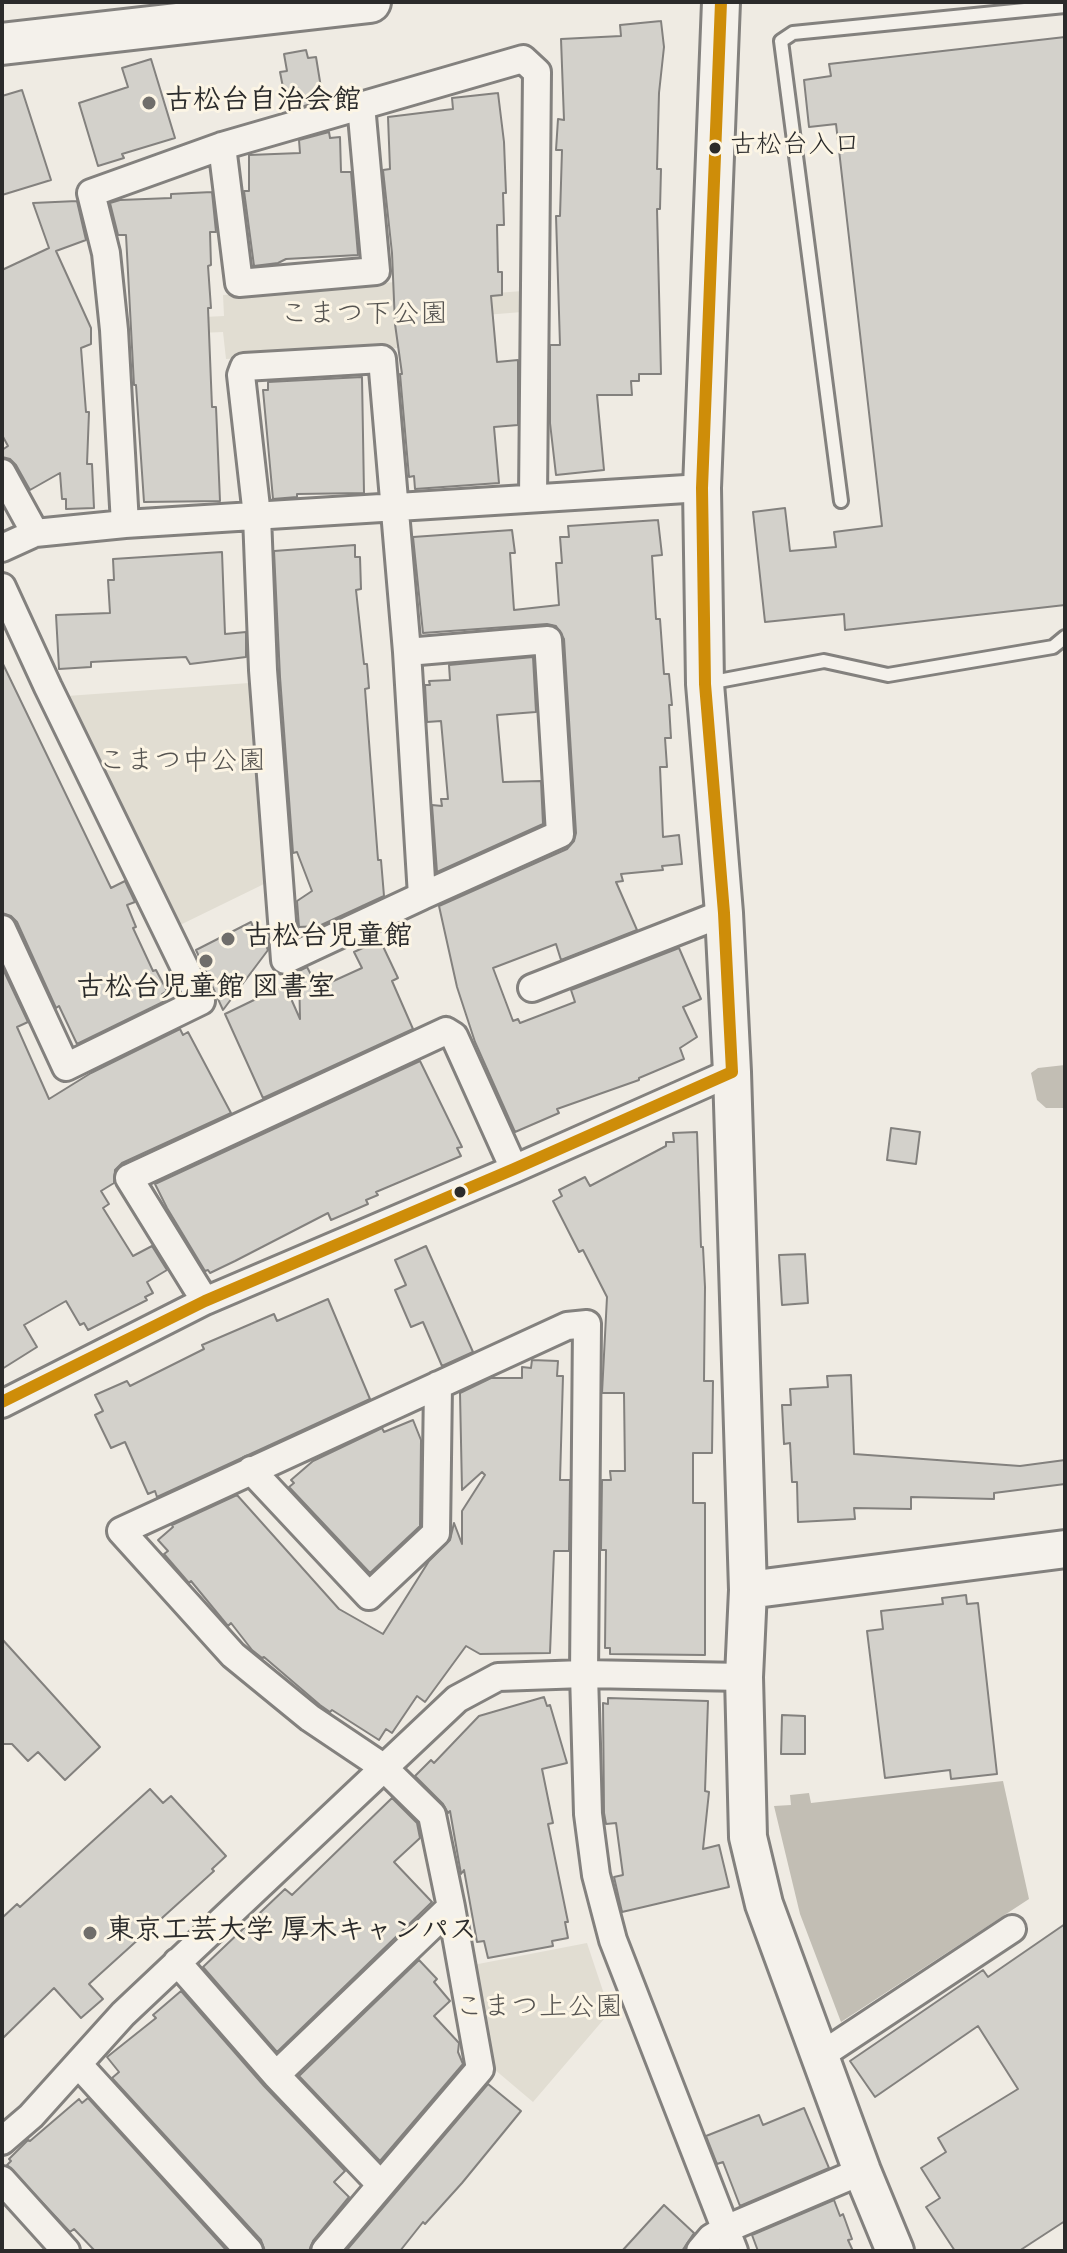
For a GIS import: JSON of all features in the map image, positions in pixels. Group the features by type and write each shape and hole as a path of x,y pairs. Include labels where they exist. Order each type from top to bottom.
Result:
{"main road":[{"path":"2,44 370,2"}],"street":[{"path":"721,2 702,488 705,684 724,913 732,1072 748,1590 744,1677 748,1837 764,1904 862,2171 895,2251"},
{"path":"125,524 106,253 91,193 222,146 523,59 537,72 533,497"},
{"path":"222,146 239,283 376,271 361,105"},
{"path":"407,652 548,640 560,834 285,960 263,670 257,516 241,375 244,367 382,359 407,652 422,896"},
{"path":"2,473 35,533"},
{"path":"2,548 35,533 125,524 702,488"},
{"path":"2,587 201,1001 66,1067 2,929"},
{"path":"532,988 724,913"},
{"path":"205,1301 129,1178 446,1031 454,1036 514,1169"},
{"path":"3,1401 205,1301 732,1072"},
{"path":"325,2251 480,2069 432,1815 383,1767 310,1718 233,1655 121,1531 567,1326 587,1324 584,1674 588,1814 596,1875 609,1927 730,2240"},
{"path":"251,1470 369,1596 436,1533 438,1385"},
{"path":"748,1590 1065,1549"},
{"path":"2,2141 31,2116 123,2014 457,1699 498,1677 584,1674 744,1677"},
{"path":"276,2075 451,1907"},
{"path":"820,2056 1005,1944"},
{"path":"177,1962 276,2075 381,2185"},
{"path":"78,2064 249,2251"},
{"path":"700,2251 711,2238 730,2240 862,2171"},
{"path":"2,2180 66,2251"}],"lane":[{"path":"841,501 781,41 793,33 1065,6"},
{"path":"705,684 824,661 888,675 1053,647 1065,637"}],"green space":[{"name":"こまつ下公園","path":"396,282 397,301 522,291 522,312 399,322 398,348 226,359 223,332 127,336 126,321 224,316 223,295"},
{"name":"こまつ中公園","path":"249,683 264,884 178,926 67,696"},
{"name":"こまつ上公園","path":"587,1943 610,2012 533,2102 494,2069 473,1965"}],"shaded area":[{"path":"1065,1065 1065,1108 1046,1108 1037,1100 1031,1073 1038,1068"},
{"path":"1003,1781 1029,1899 841,2022 800,1914 774,1806 791,1805 790,1795 809,1793 811,1803"}],"building":[{"path":"661,21 664,47 659,93 657,169 661,169 660,209 657,209 661,374 639,374 639,381 631,381 632,395 597,395 604,470 556,475 550,423 550,345 560,345 556,216 560,216 562,150 556,150 558,119 564,120 561,39 621,36 620,25"},
{"path":"1065,37 1065,605 845,630 844,614 765,622 753,512 785,508 790,551 836,547 834,532 882,526 836,124 809,127 804,80 831,76 829,64"},
{"path":"306,50 308,58 316,57 323,100 298,108 297,101 286,103 280,72 287,71 284,54"},
{"path":"151,59 175,138 122,154 124,158 98,166 79,103 128,87 122,68"},
{"path":"22,90 51,180 2,195 2,96"},
{"path":"498,93 506,193 503,193 504,225 497,225 502,295 491,296 497,362 518,360 518,425 494,427 499,483 415,489 414,476 409,477 383,170 390,169 388,117 453,109 452,98"},
{"path":"329,132 330,138 340,137 341,172 351,172 358,255 286,259 254,266 244,191 249,191 249,155 300,153 299,140"},
{"path":"212,192 216,232 210,232 211,265 208,266 211,308 208,308 220,501 144,502 126,235 118,235 110,203 171,198 171,194"},
{"path":"77,201 86,240 56,251 91,328 91,344 81,348 86,412 89,412 87,464 92,464 94,508 66,509 60,473 30,490 16,465 2,457 2,450 8,446 2,435 2,270 49,248 33,203"},
{"path":"362,377 364,493 297,494 297,497 273,499 263,390 268,390 268,382"},
{"path":"658,520 662,555 652,556 656,619 660,619 664,674 669,674 672,705 669,705 671,738 665,738 667,767 660,767 663,837 679,835 682,864 662,866 663,870 621,874 623,881 616,882 637,930 561,960 556,944 493,968 513,1021 518,1019 520,1023 575,1002 571,990 679,948 701,999 683,1007 697,1037 680,1048 684,1059 639,1080 557,1109 559,1113 515,1132 475,1042 457,987 439,906 567,849 574,841 564,639 556,626 547,624 423,633 413,537 512,530 515,553 510,553 514,610 559,605 556,563 562,563 560,537 569,537 568,526"},
{"path":"355,545 355,557 360,557 361,589 356,590 364,664 367,664 369,688 365,689 378,860 381,860 384,896 319,926 299,927 297,901 312,891 297,852 293,853 274,551"},
{"path":"222,552 225,634 246,632 246,657 190,664 186,657 91,662 91,667 59,669 56,615 110,613 108,580 114,580 113,559"},
{"path":"533,657 536,712 497,715 503,782 541,781 543,824 437,872 432,805 442,806 441,799 448,799 441,721 427,722 425,685 430,685 429,681 450,680 449,665"},
{"path":"2,662 111,888 125,881 135,902 127,905 136,927 133,928 153,971 156,970 167,991 162,994 165,1001 77,1044 59,1006 56,1008 17,922 2,913"},
{"name":"古松台児童館","path":"251,922 254,929 258,927 268,950 223,1010 196,950"},
{"path":"380,940 398,978 392,981 413,1029 263,1098 225,1014 285,985 300,1019 299,971 307,967 318,988 362,968 354,952"},
{"path":"2,967 28,1022 17,1027 49,1099 91,1073 180,1029 183,1035 188,1032 231,1113 122,1163 115,1170 114,1183 101,1191 109,1204 103,1208 133,1256 152,1246 167,1270 147,1282 153,1293 145,1297 147,1300 88,1330 84,1323 80,1325 66,1301 24,1325 37,1347 2,1369"},
{"path":"420,1061 462,1147 457,1148 461,1156 376,1192 378,1195 366,1200 368,1204 331,1220 328,1213 210,1273 205,1271 155,1184"},
{"path":"891,1128 920,1132 916,1164 887,1160"},
{"path":"697,1132 705,1287 704,1381 713,1381 712,1453 693,1453 693,1503 705,1503 705,1655 610,1654 610,1648 605,1648 606,1550 601,1550 602,1480 611,1480 610,1471 625,1471 624,1393 602,1393 607,1297 553,1201 562,1196 559,1190 585,1177 590,1186 666,1146 666,1142 674,1142 673,1133"},
{"path":"426,1246 473,1352 442,1366 423,1322 411,1327 395,1290 406,1285 395,1260"},
{"path":"805,1254 808,1303 782,1305 779,1255"},
{"path":"328,1299 370,1399 157,1497 155,1491 148,1494 125,1442 111,1448 95,1415 103,1411 95,1395 127,1381 130,1386 204,1349 202,1345 274,1314 277,1321"},
{"path":"532,1360 558,1361 557,1376 563,1376 560,1480 570,1480 569,1551 554,1551 550,1653 480,1654 466,1646 425,1702 417,1696 392,1733 386,1729 379,1740 320,1705 252,1650 231,1623 228,1626 164,1554 168,1551 158,1540 172,1525 237,1495 339,1609 383,1634 429,1561 450,1540 454,1523 462,1544 462,1511 485,1475 482,1472 462,1490 460,1393 491,1378 522,1378 522,1367 531,1368"},
{"path":"851,1375 854,1454 1020,1466 1065,1460 1065,1484 994,1493 994,1499 911,1497 911,1509 854,1508 855,1519 798,1522 797,1482 792,1482 790,1443 784,1444 782,1405 791,1405 790,1389 828,1387 827,1376"},
{"path":"413,1420 421,1440 420,1526 370,1573 289,1487 294,1483 291,1480 313,1461 382,1428 384,1432"},
{"path":"966,1595 967,1604 978,1603 997,1774 951,1779 950,1770 885,1778 867,1631 883,1629 881,1611 943,1604 942,1598"},
{"path":"2,1639 100,1747 65,1780 38,1752 28,1761 12,1744 2,1744"},
{"path":"544,1697 547,1706 550,1705 567,1763 542,1769 553,1823 548,1824 568,1922 565,1922 568,1938 552,1941 553,1946 488,1958 484,1941 477,1942 450,1811 448,1813 415,1776 431,1760 434,1763 479,1716"},
{"path":"608,1698 708,1701 705,1791 709,1792 703,1849 719,1845 729,1887 622,1912 614,1877 623,1875 616,1823 606,1824 604,1813 603,1703 608,1704"},
{"path":"782,1715 805,1716 805,1754 781,1754"},
{"path":"150,1789 163,1803 171,1796 226,1856 212,1869 214,1871 89,1984 103,1999 81,2018 54,1988 2,2039 2,1918 17,1904 20,1907"},
{"path":"392,1798 417,1823 420,1838 394,1862 432,1902 277,2052 203,1967 285,1889 292,1895"},
{"path":"1065,1924 1065,2221 1019,2251 955,2251 926,2207 940,2198 921,2168 946,2152 938,2138 1018,2089 978,2026 875,2097 850,2061 983,1970 988,1977"},
{"path":"419,1960 437,1979 434,1982 450,2001 434,2016 459,2043 458,2052 463,2064 380,2161 299,2076"},
{"path":"181,1991 264,2086 345,2171 334,2182 349,2197 313,2241 309,2251 265,2251 261,2240 112,2078 119,2072 107,2057 156,2018 153,2015"},
{"path":"488,2084 521,2111 462,2183 425,2224 423,2222 400,2251 346,2251"},
{"path":"88,2098 227,2251 95,2251 74,2229 70,2232 7,2165 28,2140 79,2099 82,2103"},
{"path":"804,2108 829,2168 740,2206 723,2162 717,2164 706,2136 759,2115 763,2125"},
{"path":"834,2200 840,2216 843,2214 853,2251 758,2251 752,2235"},
{"path":"664,2205 694,2233 682,2251 622,2251"}],"transit line":[{"path":"2,1402 205,1301 732,1072 724,913 705,684 702,488 721,2"}],"place":[{"name":"古松台自治会館","path":"149,103"},
{"name":"古松台入口","path":"715,148"},
{"name":"古松台児童館","path":"228,939"},
{"name":"古松台児童館 図書室","path":"206,961"},
{"name":"東京工芸大学 厚木キャンパス","path":"90,1933"}]}
